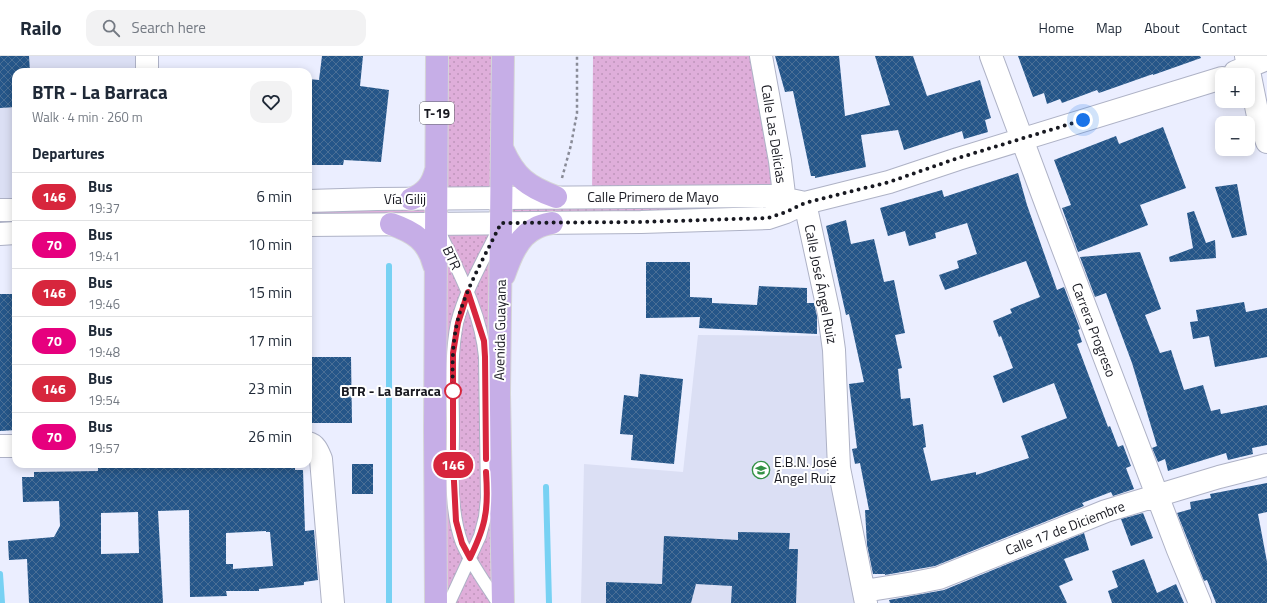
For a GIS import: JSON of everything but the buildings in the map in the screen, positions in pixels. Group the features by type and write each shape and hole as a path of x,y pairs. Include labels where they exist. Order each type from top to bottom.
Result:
{"highway":[{"name":"T-19","path":"436,603 437,56"},
{"name":"Avenida Guayana","path":"503,603 499,394 504,56"},
{"path":"502,148 519,177 539,191 556,197"},
{"path":"411,199 426,191 432,184 436,170"},
{"path":"500,285 510,258 528,233 536,228 552,223"},
{"name":"T-19","path":"391,224 407,230 422,241 428,250 436,275"}],"street":[{"path":"146,56 147,68"},
{"name":"Calle Las Delicias","path":"761,56 780,161 792,205"},
{"name":"Carrera Progreso","path":"991,56 1157,495 1200,603"},
{"path":"1242,68 1254,61 1258,116 1267,142"},
{"name":"Calle Primero de Mayo","path":"501,223 739,220 768,218 792,205 889,182 958,158 1215,80"},
{"name":"Calle Primero de Mayo","path":"501,198 772,196 792,205"},
{"name":"Vía Gilij","path":"312,201 501,198"},
{"name":"Calle José Ángel Ruiz","path":"792,205 829,314 834,350 839,468 865,597"},
{"path":"0,210 12,210"},
{"name":"Vía Gilij","path":"312,225 501,223"},
{"path":"0,234 12,233"},
{"path":"312,445 317,449 321,459 333,603"},
{"path":"0,446 12,446"},
{"name":"Calle 17 de Diciembre","path":"865,597 914,583 939,578 1106,511 1219,477 1267,465"}],"lane":[{"name":"BTR","path":"498,603 462,543 456,521 453,454 453,353 458,323 468,292 501,223"},
{"name":"BTR","path":"436,224 468,292 484,341 485,357 487,498 485,517 480,536 449,603"}],"path":[{"path":"556,197 571,145 577,113 577,56"}],"shaded area":[{"path":"0,56 147,56 147,68 12,68 12,210 0,210"},
{"path":"437,56 503,56 501,197 592,197 593,56 761,56 786,212 501,223 501,198 436,199"},
{"path":"436,199 436,224 312,225 312,201"},
{"path":"501,223 503,603 436,603 436,224"},
{"name":"E.B.N. José Ángel Ruiz","path":"698,335 832,336 866,603 581,603 584,464 683,472"}],"waterway":[{"path":"389,266 389,603"},
{"path":"546,487 549,603"},
{"path":"0,574 2,603"}],"bus line":[{"name":"146","path":"486,459 484,341 468,292 460,312 453,353 453,462 456,521 462,543 470,558 480,536 485,517 487,498 486,472"}],"place":[{"name":"BTR - La Barraca","path":"453,391"},
{"name":"E.B.N. José Ángel Ruiz","path":"761,470"}],"route":[{"path":"453,391 453,353 460,312 476,274 501,223 641,222 768,218 786,212 805,203 823,200 889,182 958,158 1083,120"}]}
